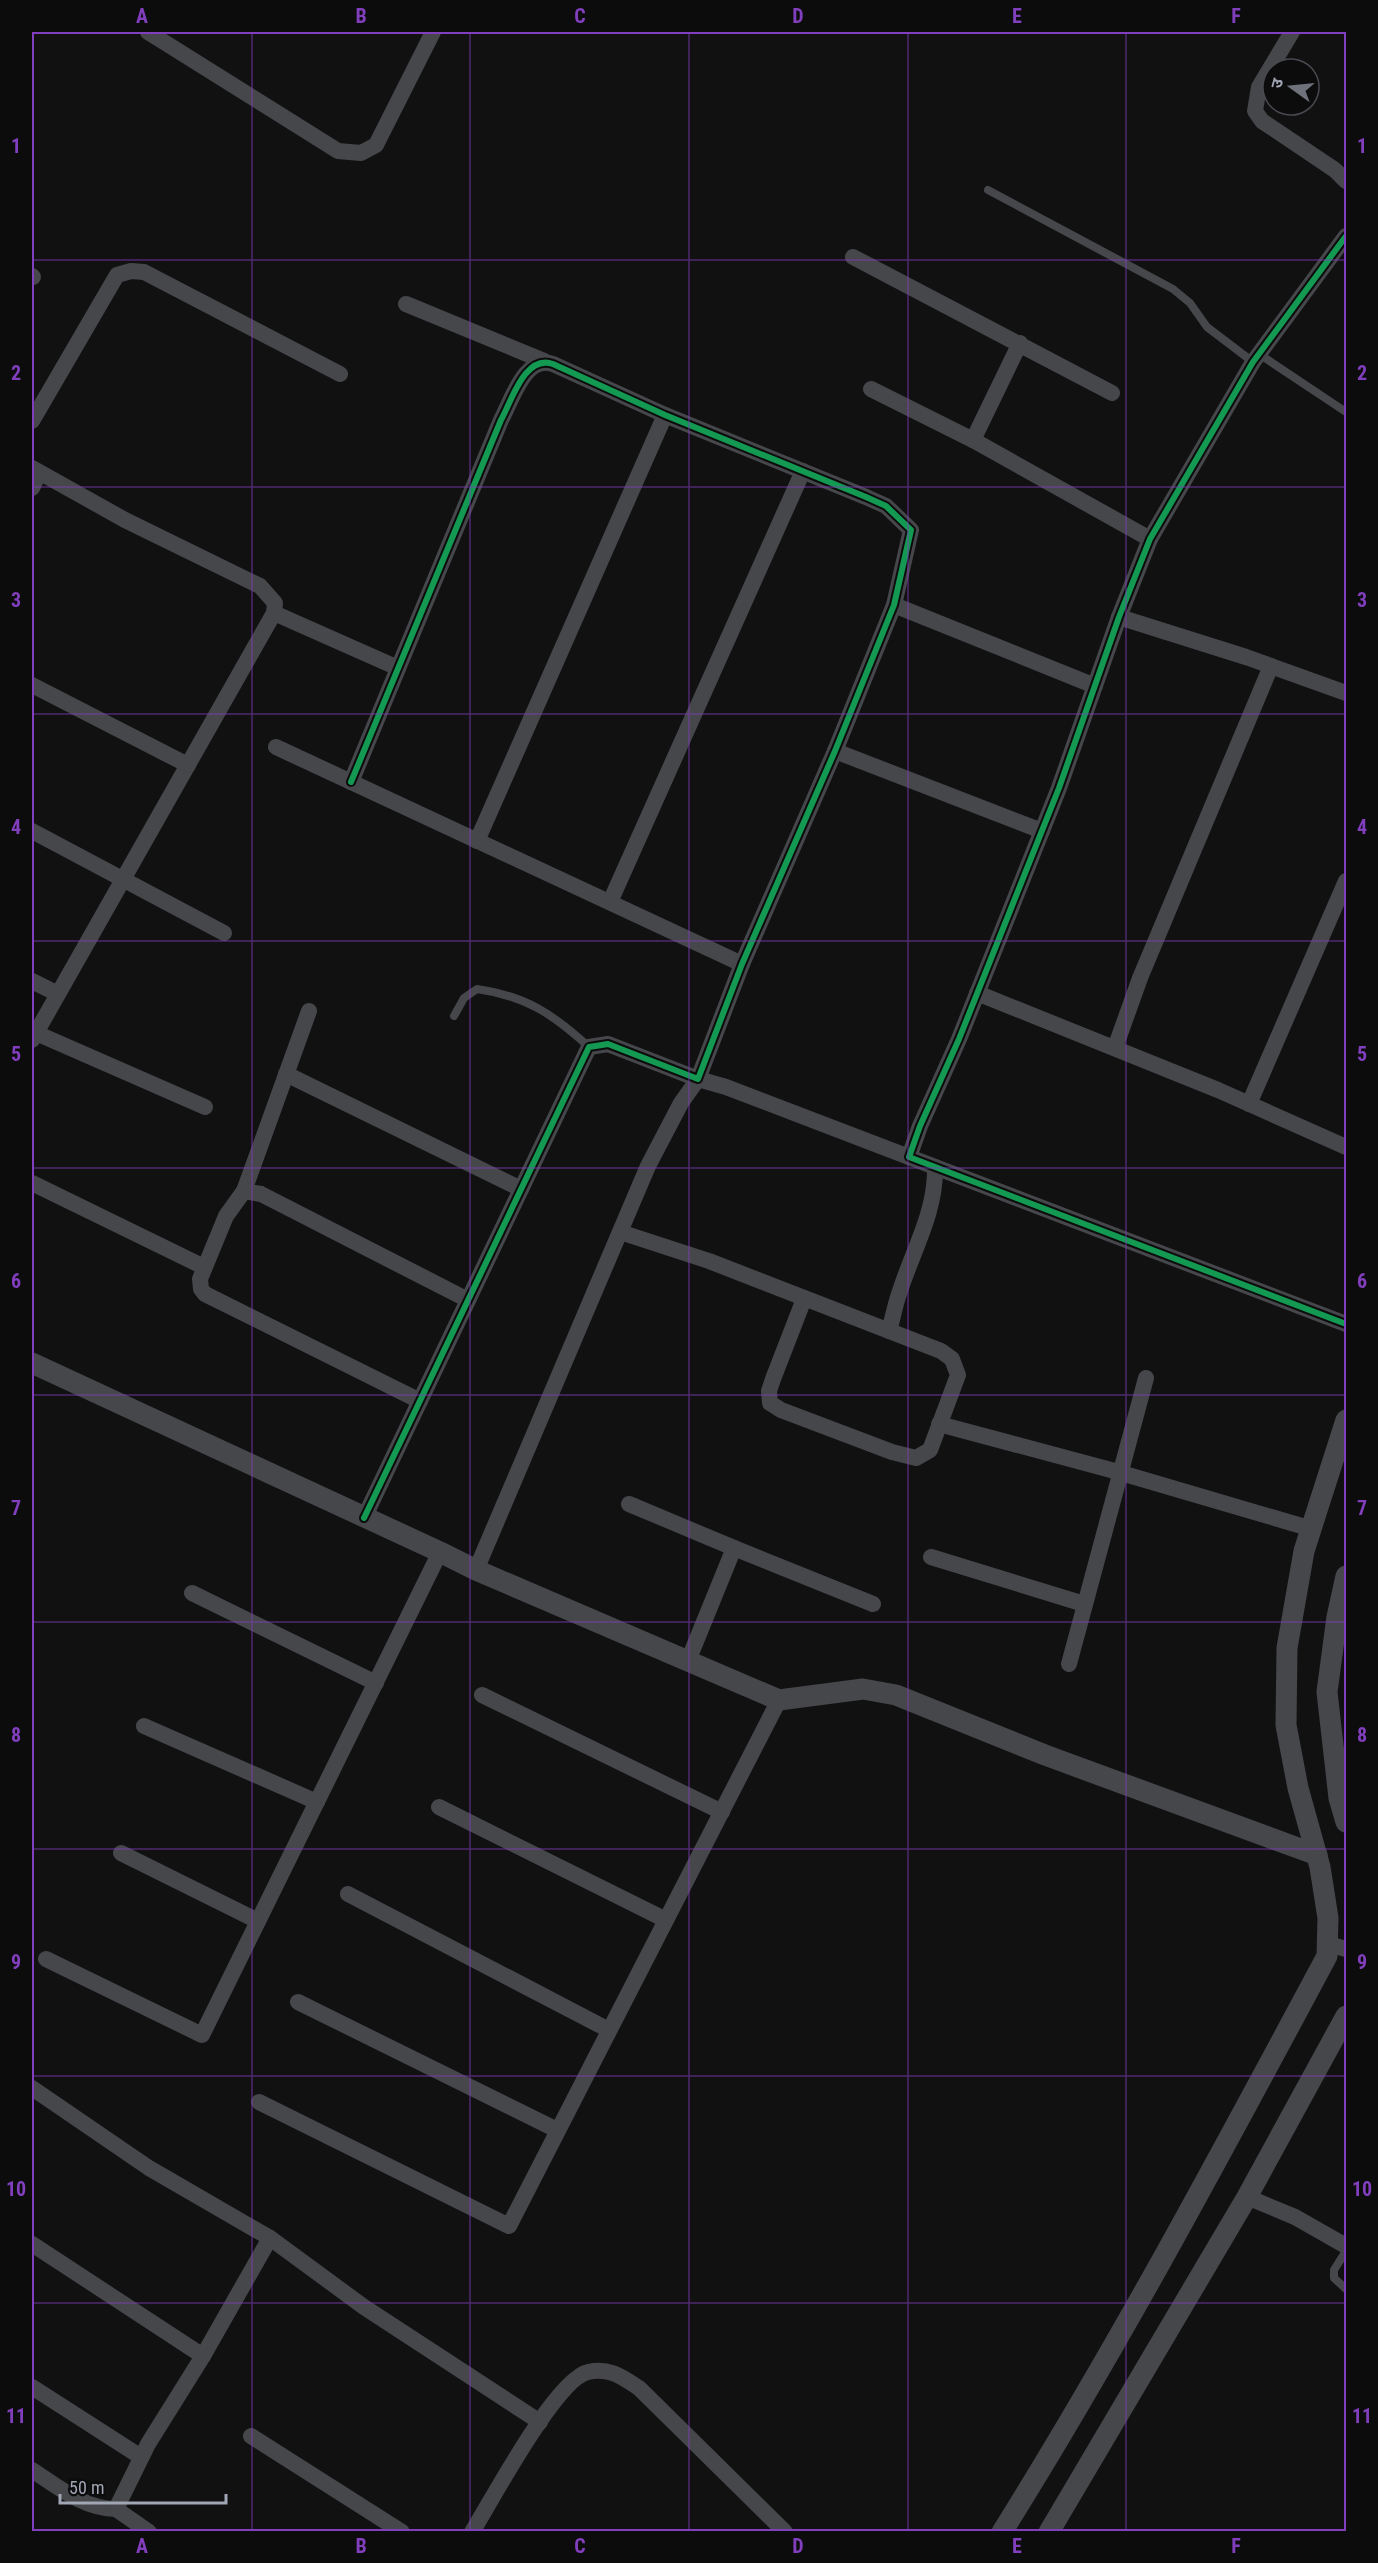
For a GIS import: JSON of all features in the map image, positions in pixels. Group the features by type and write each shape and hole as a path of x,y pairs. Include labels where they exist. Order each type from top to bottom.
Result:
{"street":[{"path":"148,32 338,151 361,153 376,145 433,32"},
{"path":"1292,32 1259,87 1255,111 1262,121 1335,170 1347,181"},
{"path":"909,1157 1042,831 1119,617 1150,539 1256,358 1347,236"},
{"path":"853,257 1112,393"},
{"path":"32,421 117,275 131,271 144,272 340,374"},
{"path":"406,304 544,361 665,415 886,506 911,530 894,605 835,751 742,964 698,1078 681,1102 648,1166 476,1570"},
{"path":"973,440 1020,343"},
{"path":"351,782 423,613 501,420 528,370 536,363 544,361"},
{"path":"871,389 973,440 1150,539"},
{"path":"477,841 665,415"},
{"path":"610,902 803,471"},
{"path":"34,476 260,586 275,603 274,613 34,1037 205,1107"},
{"path":"894,605 1095,686"},
{"path":"274,613 398,669"},
{"path":"1119,617 1347,693"},
{"path":"1115,1048 1140,978 1271,666"},
{"path":"32,685 188,765"},
{"path":"276,747 742,964"},
{"path":"835,751 1042,831"},
{"path":"32,831 224,933"},
{"path":"1249,1104 1347,881"},
{"path":"32,981 58,994"},
{"path":"977,993 1115,1048 1347,1147"},
{"path":"309,1011 244,1191 226,1216 200,1279 205,1294 420,1401"},
{"path":"364,1518 589,1047 608,1044 726,1087 1347,1324"},
{"path":"286,1074 521,1189"},
{"path":"889,1331 900,1291 921,1237 936,1188 935,1167"},
{"path":"32,1183 204,1267"},
{"path":"244,1191 261,1194 468,1300"},
{"path":"620,1232 709,1261 940,1351 952,1359 957,1367 958,1375 930,1450 916,1458 892,1452 773,1407 770,1403 769,1390 804,1299"},
{"path":"32,1363 364,1518 440,1551 476,1570 779,1700 863,1689 896,1695 1045,1755 1317,1854"},
{"path":"1069,1664 1146,1378"},
{"path":"1002,2532 1085,2394 1212,2171 1327,1956 1337,1947 1328,1918 1317,1854 1298,1788 1286,1725 1287,1648 1304,1551 1341,1457 1347,1420"},
{"path":"939,1424 1122,1473 1312,1529"},
{"path":"629,1504 873,1604"},
{"path":"688,1661 734,1548"},
{"path":"46,1959 202,2035 440,1551"},
{"path":"931,1557 1084,1604"},
{"path":"1347,1576 1337,1617 1327,1692 1347,1822"},
{"path":"192,1593 376,1683"},
{"path":"482,1695 722,1812"},
{"path":"259,2102 509,2226 779,1700"},
{"path":"144,1726 317,1802"},
{"path":"439,1807 666,1920"},
{"path":"121,1853 258,1921"},
{"path":"348,1894 609,2030"},
{"path":"298,2002 557,2130"},
{"path":"1049,2532 1247,2197 1347,2016"},
{"path":"32,2088 149,2168 270,2238 364,2307 540,2422"},
{"path":"1247,2197 1295,2217 1347,2246"},
{"path":"116,2509 141,2457 203,2356 270,2238"},
{"path":"32,2244 203,2356"},
{"path":"472,2532 540,2422 572,2379 586,2372 606,2370 639,2388 785,2532"},
{"path":"32,2387 141,2457"},
{"path":"251,2436 402,2532"},
{"path":"32,2470 86,2504 99,2509 116,2509 149,2532"}],"lane":[{"path":"988,190 1173,289 1190,303 1207,327 1347,412"},
{"path":"454,1017 464,999 477,989 493,991 545,1010 589,1047"},
{"path":"1347,2251 1334,2270 1334,2278 1347,2289"}],"cycle path":[{"path":"1346,236 1253,362 1150,539 1119,617 1059,788 959,1039 920,1126 909,1157 1346,1324"},
{"path":"351,782 501,420 521,381 535,366 543,363 553,364 665,415 866,497 886,506 911,530 894,605 835,751 742,964 698,1079 608,1044 589,1047 364,1518"}]}
